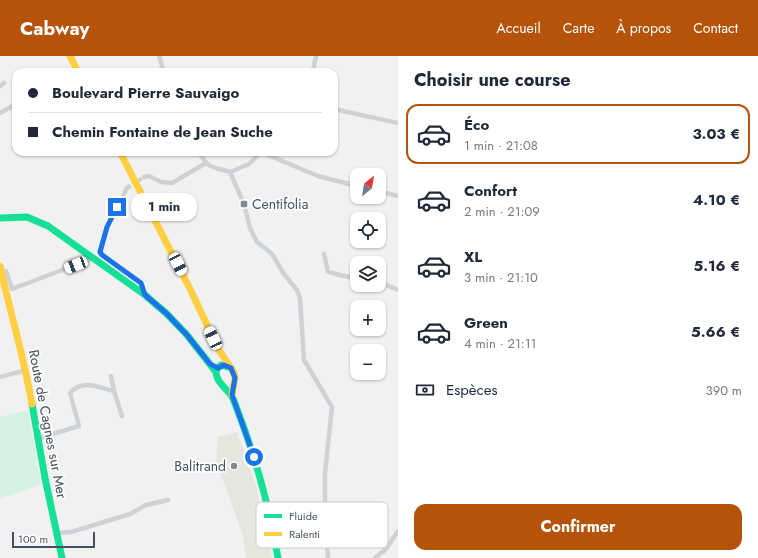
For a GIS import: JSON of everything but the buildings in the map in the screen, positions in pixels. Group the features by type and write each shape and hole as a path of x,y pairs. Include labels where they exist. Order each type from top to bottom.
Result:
{"main road":[{"path":"70,56 76,68"},
{"path":"122,156 187,282 219,350 231,368 235,378 232,395"},
{"path":"1,219 27,217 48,226 145,295 172,319 210,364 218,368 227,366 231,368"},
{"name":"Route de Cagnes sur Mer","path":"1,270 6,295 26,370 37,439 62,558"},
{"name":"Route de Cagnes sur Mer","path":"0,281 6,295"},
{"path":"219,350 216,378 232,395 250,444 267,502"},
{"path":"225,387 234,383"},
{"path":"276,548 278,558"}],"street":[{"path":"159,56 163,68"},
{"path":"313,68 316,56"},
{"path":"0,112 12,106"},
{"path":"338,110 398,122"},
{"path":"202,156 206,163 211,166 230,172 249,164 257,156"},
{"path":"270,156 318,176 350,184"},
{"path":"144,178 149,176 161,182 172,183 206,163"},
{"path":"230,172 244,204 250,228 257,242 272,254 284,274 297,290 300,298 304,360 332,407 325,473 325,502"},
{"path":"127,188 107,227 100,252 141,283 145,295"},
{"path":"386,193 398,196"},
{"path":"324,254 328,272 350,277"},
{"path":"1,270 6,271 12,289 94,258"},
{"path":"386,285 398,290"},
{"path":"0,377 26,370"},
{"path":"111,376 122,416"},
{"path":"37,439 79,426 70,394 80,385 88,385 114,391"},
{"path":"57,533 71,532 130,514 146,505 168,500"},
{"path":"388,546 398,531"},
{"path":"327,548 328,558"},
{"path":"375,558 387,548"}],"shaded area":[{"path":"237,432 255,482 259,502 256,502 256,548 270,548 272,558 246,558 243,536 216,460 218,437"}],"green space":[{"path":"28,410 41,484 0,499 0,417"}],"tunnel":[{"path":"127,188 144,177"}],"traffic: fast":[{"path":"0,218 27,217 48,226 145,295 167,314 187,335 216,372"},
{"path":"231,368 221,365 216,370 216,375 220,383 232,397 248,439 266,502"},
{"path":"32,404 45,478 62,558"},
{"path":"276,548 278,558"}],"traffic: slow":[{"path":"70,56 76,68"},
{"path":"122,156 190,289 219,350 234,373 235,378 232,395"},
{"path":"0,266 32,404"}],"place":[{"name":"Centifolia","path":"244,204"},
{"name":"Balitrand","path":"234,466"}],"route":[{"path":"117,207 107,227 100,252 141,283 145,295 167,314 187,335 210,364 218,368 224,365 231,368 235,378 232,395 254,457"}]}
